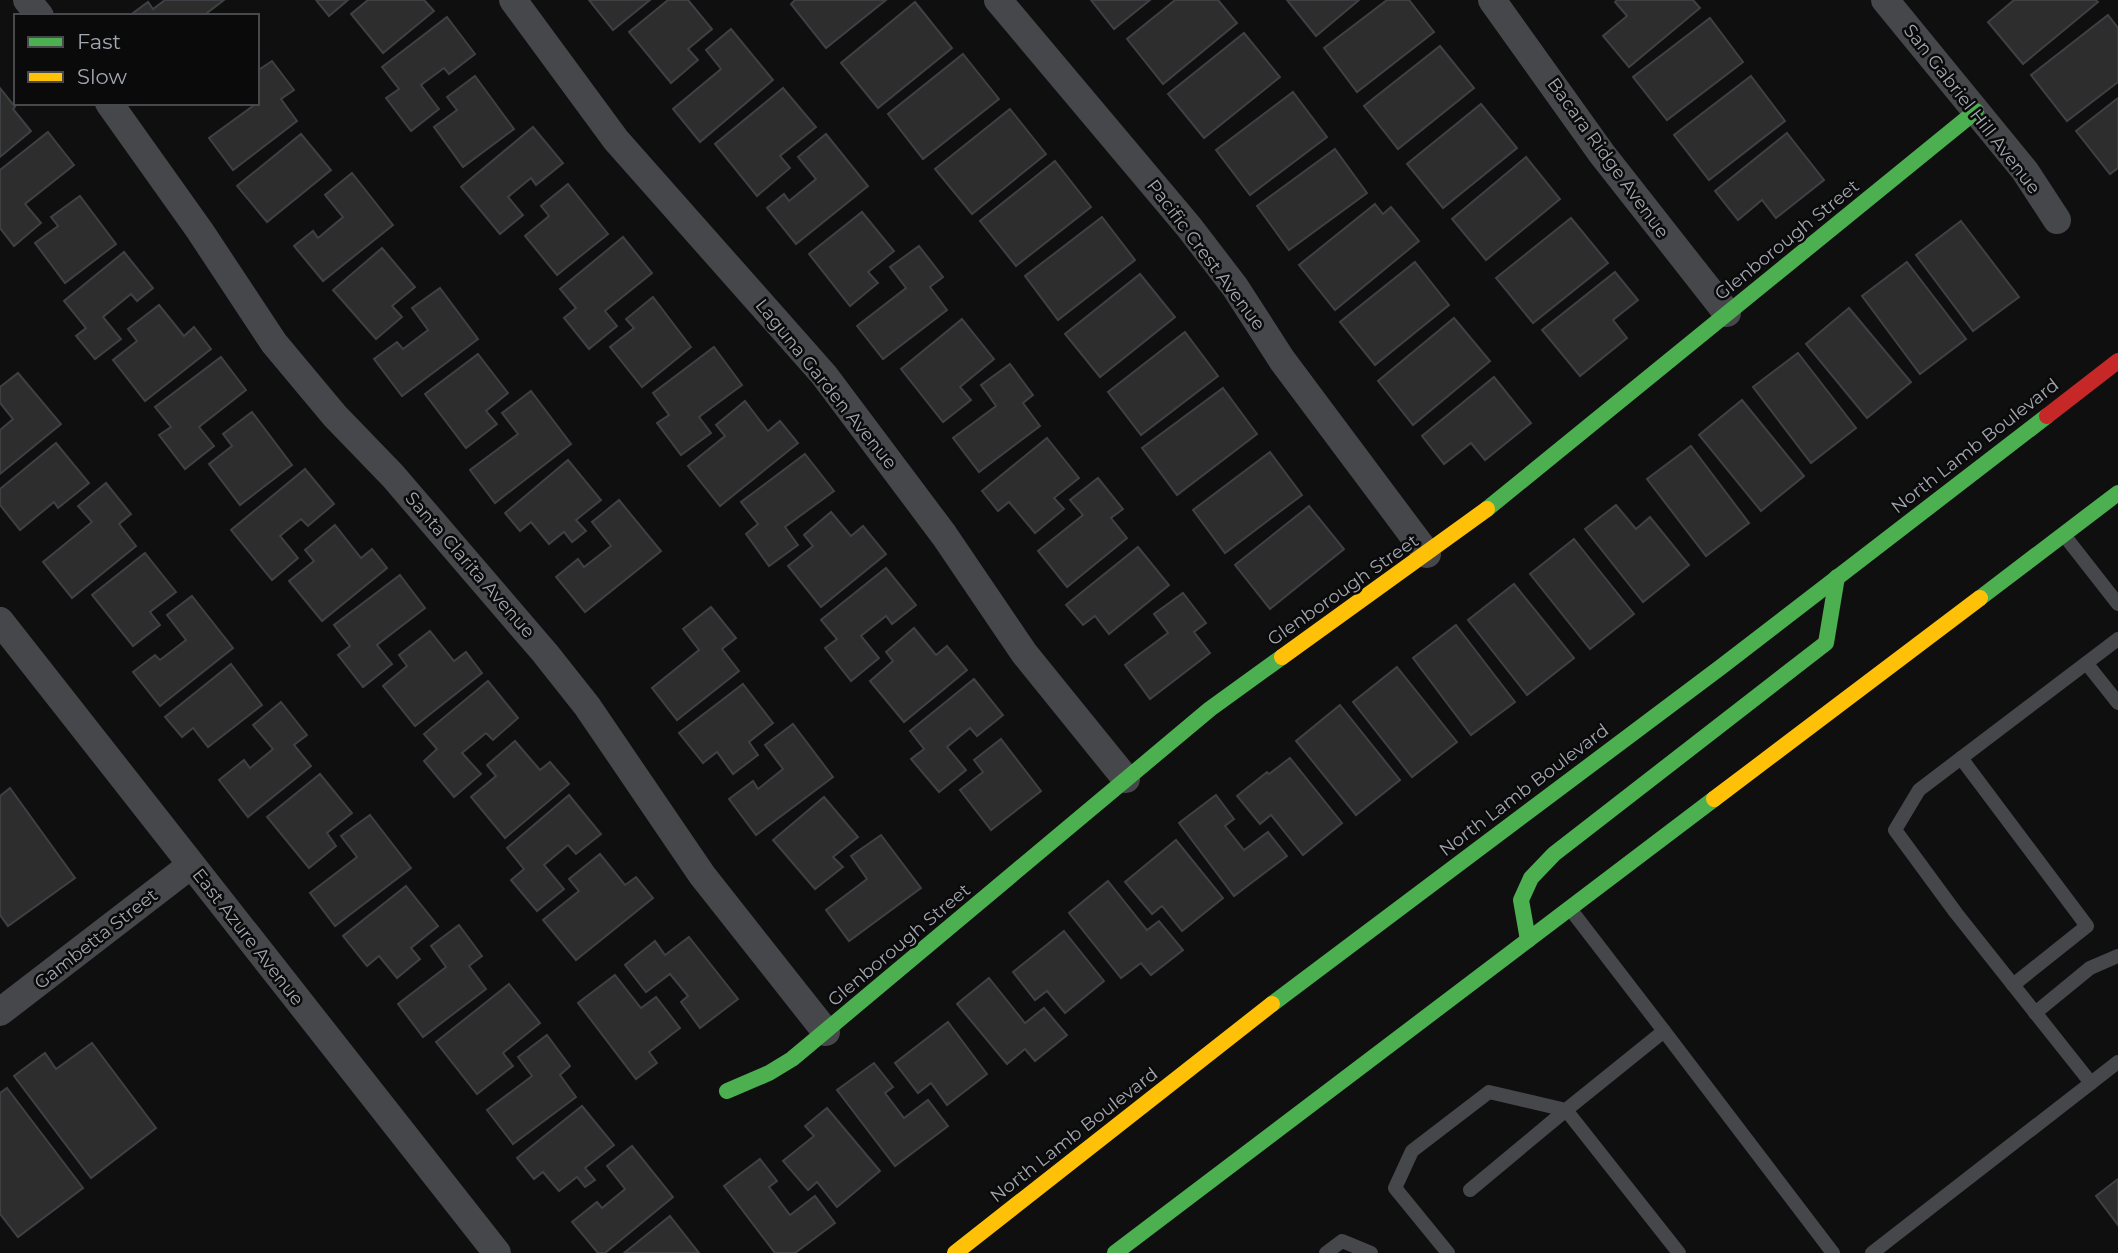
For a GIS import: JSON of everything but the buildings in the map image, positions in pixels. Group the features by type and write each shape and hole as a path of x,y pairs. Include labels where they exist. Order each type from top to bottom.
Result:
{"main road":[{"name":"Glenborough Street","path":"727,1091 769,1073 792,1059 1210,709 1468,524 1976,111"},
{"name":"North Lamb Boulevard","path":"955,1253 1263,1011 1837,577 2118,360"},
{"path":"1115,1253 2118,493"},
{"path":"1528,940 1521,900 1531,878 1554,854 1826,643 1837,577"}],"street":[{"path":"27,0 38,14"},
{"name":"Laguna Garden Avenue","path":"513,0 616,141 824,375 944,535 1024,653 1126,779"},
{"name":"Pacific Crest Avenue","path":"998,0 1189,227 1235,287 1282,360 1427,554"},
{"name":"Bacara Ridge Avenue","path":"1492,0 1617,175 1727,313"},
{"name":"San Gabriel Hill Avenue","path":"1885,0 2025,172 2057,220"},
{"name":"Santa Clarita Avenue","path":"110,105 200,231 274,343 335,416 393,477 545,653 587,706 642,791 702,875 825,1032"},
{"name":"East Azure Avenue","path":"0,621 497,1253"},
{"name":"Gambetta Street","path":"0,1012 191,865"}],"lane":[{"path":"2063,534 2118,604"},
{"path":"2091,1083 1895,830 1919,790 2118,639"},
{"path":"2087,664 2118,703"},
{"path":"1961,758 2087,926 2014,985"},
{"path":"1570,908 1833,1253"},
{"path":"2035,1013 2090,968 2118,956"},
{"path":"1470,1190 1664,1031"},
{"path":"1872,1253 2118,1062"},
{"path":"1448,1253 1395,1188 1412,1152 1489,1092 1566,1110 1679,1253"},
{"path":"1326,1253 1342,1241 1371,1253"}],"traffic: fast":[{"path":"1487,509 1976,111"},
{"path":"1272,1004 1721,667 2047,416"},
{"path":"1980,598 2118,493"},
{"path":"1528,940 1521,900 1531,878 1554,854 1826,643 1837,577"},
{"path":"727,1091 769,1073 792,1059 1210,709 1282,657"},
{"path":"1115,1253 1714,799"}],"traffic: slow":[{"path":"1282,657 1487,509"},
{"path":"1714,799 1980,598"},
{"path":"955,1253 1272,1004"}],"traffic: jam":[{"path":"2047,416 2118,361"}]}
